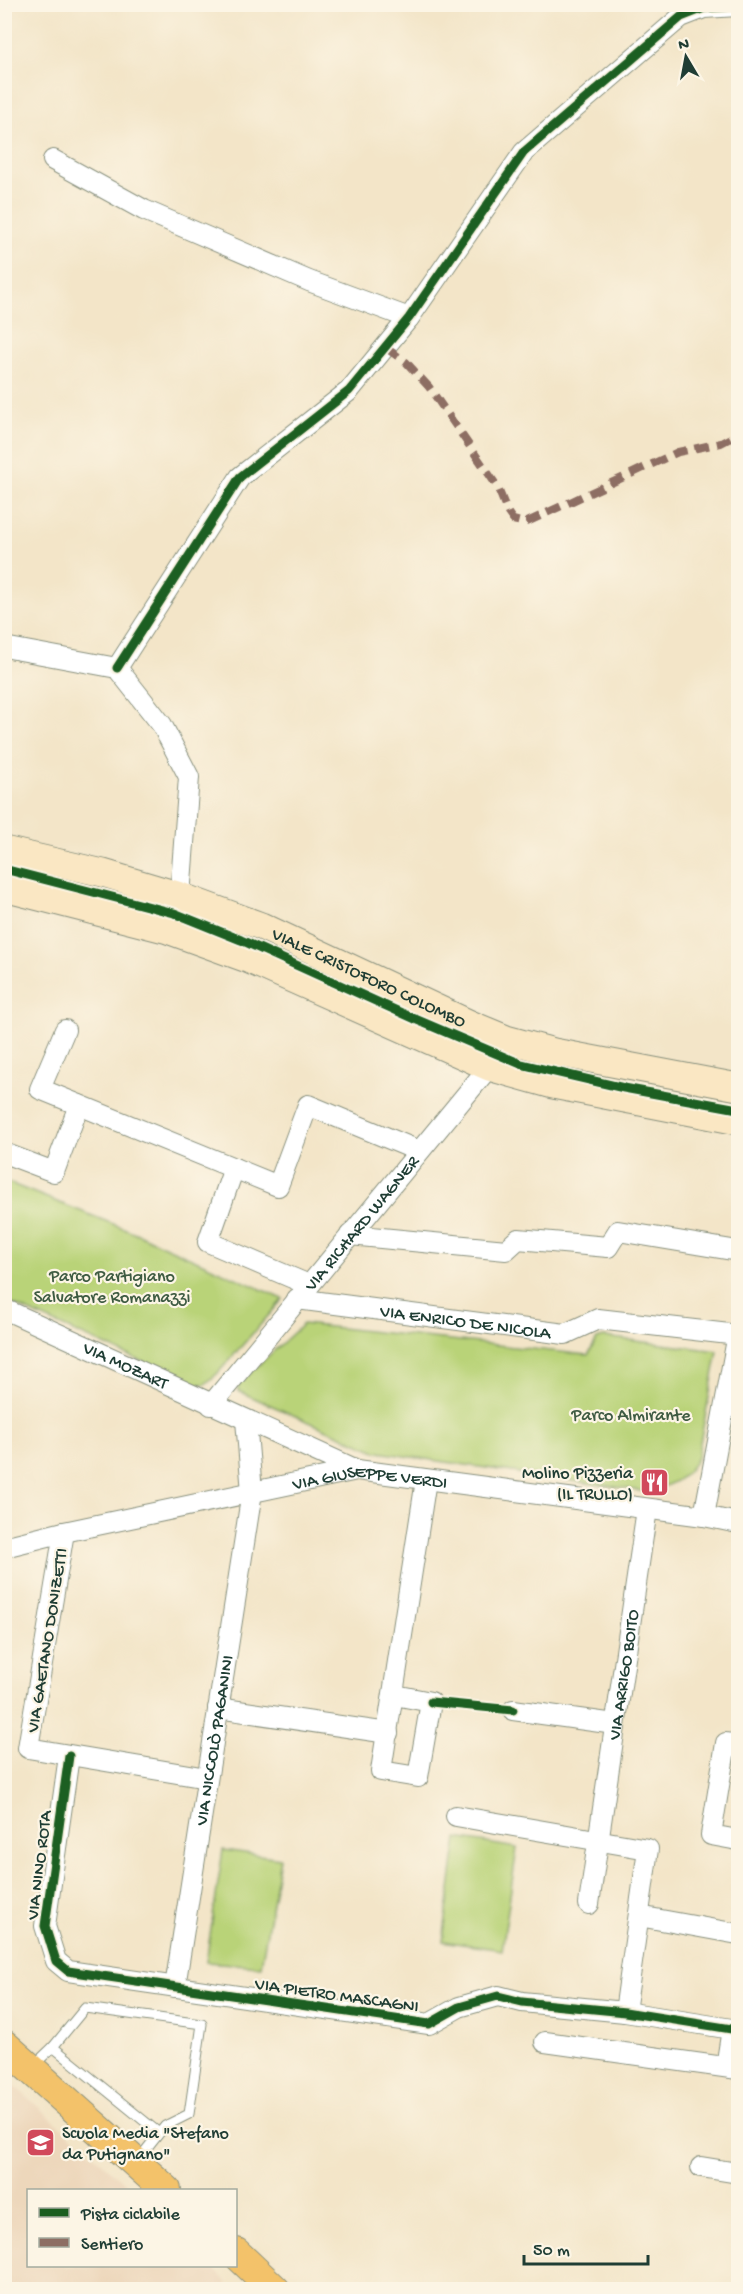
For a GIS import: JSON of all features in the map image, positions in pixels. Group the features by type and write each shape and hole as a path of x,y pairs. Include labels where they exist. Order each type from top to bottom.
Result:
{"main road":[{"name":"VIALE CRISTOFORO COLOMBO","path":"4,850 103,873 180,896 261,926 506,1039 554,1052 738,1088"},
{"name":"VIALE CRISTOFORO COLOMBO","path":"6,893 168,930 245,958 489,1067 553,1086 738,1121"},
{"path":"4,2045 165,2189"},
{"path":"237,2254 275,2289"}],"street":[{"path":"117,668 240,477 349,391 409,318 524,152 691,9 738,6"},
{"path":"53,160 144,210 309,281 409,318"},
{"path":"4,647 117,668 162,725 189,777 180,896 168,930"},
{"path":"65,1030 40,1089 278,1186 308,1105 419,1151"},
{"name":"VIA RICHARD WAGNER","path":"211,1405 498,1056 506,1039"},
{"path":"4,1153 54,1172 79,1105"},
{"name":"VIA ENRICO DE NICOLA","path":"234,1168 208,1242 303,1292 565,1334 598,1319 738,1334"},
{"path":"350,1235 506,1250 518,1239 608,1247 618,1231 738,1251"},
{"name":"VIA MOZART","path":"4,1310 357,1470"},
{"path":"704,1516 738,1334"},
{"name":"VIA NICCOLÒ PAGANINI","path":"175,1987 252,1492 246,1420"},
{"name":"VIA GIUSEPPE VERDI","path":"4,1547 64,1532 357,1470 738,1522"},
{"path":"395,1695 431,1702 418,1777 381,1771 395,1695 426,1479"},
{"name":"VIA ARRIGO BOITO","path":"589,1904 647,1509"},
{"name":"VIA GAETANO DONIZETTI","path":"64,1532 28,1748 69,1756"},
{"path":"218,1708 388,1733"},
{"path":"513,1710 615,1724"},
{"path":"738,1745 726,1743 711,1836 738,1840"},
{"path":"69,1756 207,1778"},
{"name":"VIA NINO ROTA","path":"68,1971 56,1961 45,1926 69,1756"},
{"path":"456,1816 648,1849 625,2012"},
{"path":"639,1916 738,1934"},
{"name":"VIA PIETRO MASCAGNI","path":"68,1971 429,2024 459,2007 498,1996 735,2029"},
{"path":"544,2042 732,2068 735,2029"},
{"path":"701,2167 738,2173"}],"lane":[{"path":"30,2068 53,2047 85,2008 202,2025 189,2114 165,2126 135,2163"},
{"path":"53,2047 159,2133"}],"shaded area":[{"name":"Scuola Media \"Stefano da Putignano\"","path":"12,2084 132,2189 27,2189 27,2267 212,2267 228,2283 219,2290 5,2289 4,2093"}],"green space":[{"name":"Parco Partigiano Salvatore Romanazzi","path":"4,1181 131,1231 283,1299 217,1374 205,1384 195,1385 5,1301"},
{"name":"Parco Almirante","path":"303,1324 588,1355 597,1339 604,1337 718,1351 697,1458 677,1481 648,1492 378,1452 238,1391 238,1384"},
{"path":"457,1838 517,1848 502,1950 443,1941"},
{"path":"223,1850 280,1858 261,1966 206,1962"}],"marked path":[{"path":"386,348 406,362 429,387 497,486 508,513 513,520 525,523 678,452 721,443 738,434"}],"cycle path":[{"path":"117,668 240,477 349,391 409,318 524,152 681,17 704,8 738,6"},
{"path":"4,869 174,913 241,940 521,1064 624,1088 738,1109"},
{"path":"431,1702 513,1710"},
{"path":"69,1756 45,1926 56,1961 68,1971 429,2024 459,2007 498,1996 522,2002 625,2012 738,2030"}],"place":[{"name":"Molino Pizzeria (IL TRULLO)","path":"654,1482"},
{"name":"Scuola Media \"Stefano da Putignano\"","path":"41,2142"}]}
